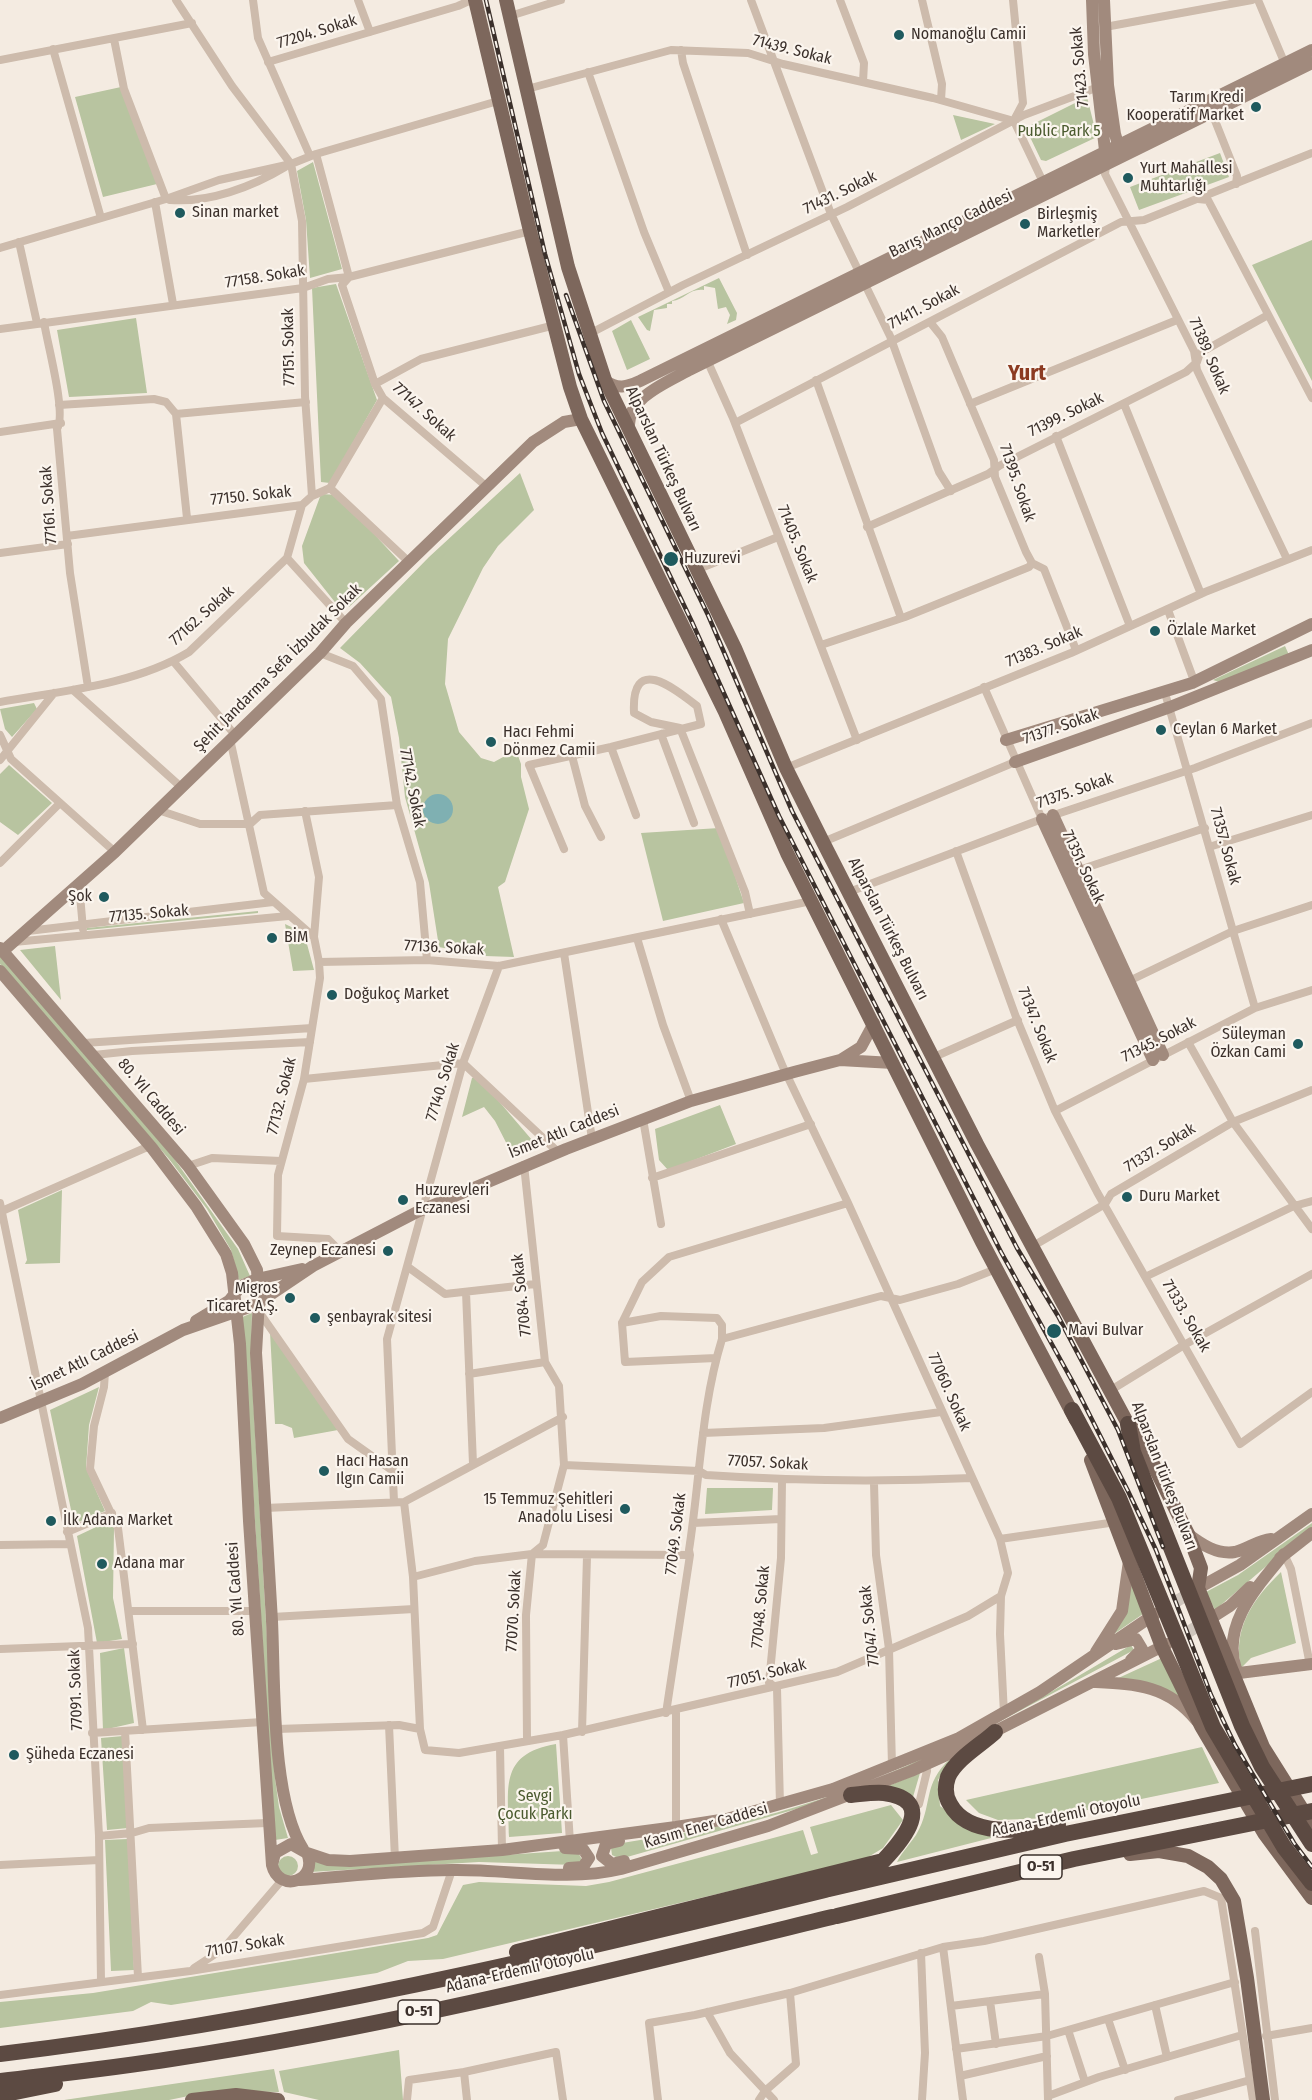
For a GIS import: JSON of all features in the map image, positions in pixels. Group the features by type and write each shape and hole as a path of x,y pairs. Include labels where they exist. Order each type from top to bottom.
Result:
{"highway":[{"path":"1072,1410 1119,1498 1213,1727 1305,1883"},
{"name":"Alparslan Türkeş Bulvarı","path":"1128,1424 1133,1452 1251,1747 1278,1794 1312,1844"},
{"path":"995,1732 956,1766 948,1777 946,1790 948,1802 955,1813 970,1823 989,1828 1031,1829 1156,1804 1218,1802"},
{"name":"Adana-Erdemli Otoyolu","path":"0,2052 33,2050 173,2031 384,1992 616,1941 1053,1836 1312,1784"},
{"path":"384,1992 489,1959 883,1861 909,1830 914,1817 912,1810 904,1799 884,1793 851,1795"},
{"name":"Adana-Erdemli Otoyolu","path":"0,2081 172,2059 335,2030 499,1996 1074,1859 1312,1811"},
{"path":"0,2095 172,2059"}],"main road":[{"path":"476,0 530,231 570,387 581,419 725,711 787,853 996,1269 1072,1410 1129,1558 1201,1726 1264,1833 1305,1883 1312,1898"},
{"name":"Alparslan Türkeş Bulvarı","path":"507,0 568,267 605,380 735,648 786,768 823,842 977,1144 1128,1424 1137,1432 1188,1534 1201,1568 1196,1589 1207,1620 1234,1674 1243,1702 1263,1747 1312,1825"},
{"name":"71423. Sokak","path":"1092,0 1102,86 1114,134 1115,153"},
{"name":"71423. Sokak","path":"1102,86 1104,0"},
{"name":"Barış Manço Caddesi","path":"1115,153 1312,50"},
{"name":"Barış Manço Caddesi","path":"630,433 630,413 639,401 707,360 1044,184 1212,113 1312,63"},
{"path":"1106,166 1115,153"},
{"name":"Barış Manço Caddesi","path":"605,380 613,386 622,387 640,381 1106,166"},
{"name":"Şehit Jandarma Sefa İzbudak Sokak","path":"1,949 28,931 115,852 320,653 345,623 533,442 564,422 581,419"},
{"name":"71377. Sokak","path":"1006,741 1165,693 1287,638 1312,624"},
{"path":"1287,638 1295,657"},
{"name":"71377. Sokak","path":"1015,762 1170,707 1312,650"},
{"name":"71351. Sokak","path":"1047,817 1079,870 1129,981 1158,1058"},
{"name":"71351. Sokak","path":"1047,817 1158,1058"},
{"name":"80. Yıl Caddesi","path":"1,949 188,1166 244,1244 257,1270 259,1300 256,1353 277,1729 284,1806 292,1832 305,1851"},
{"name":"80. Yıl Caddesi","path":"0,971 152,1148 196,1206 226,1254 232,1273 242,1368 254,1611 267,1823 272,1865"},
{"path":"840,1060 861,1047 874,1023"},
{"path":"840,1060 893,1063"},
{"name":"İsmet Atlı Caddesi","path":"183,1330 255,1305 259,1300 340,1251 424,1209 558,1152 691,1101 840,1060"},
{"name":"İsmet Atlı Caddesi","path":"0,1418 105,1372 183,1330 234,1294 241,1286 257,1279 313,1266"},
{"path":"1196,1589 1240,1565 1312,1514"},
{"path":"1207,1620 1230,1606 1284,1554 1312,1533"},
{"path":"1188,1534 1201,1544 1217,1551 1234,1552 1266,1539 1278,1538"},
{"path":"1284,1554 1253,1591 1243,1608 1232,1644 1234,1674 1311,1664"},
{"path":"1094,1656 1122,1611 1129,1558"},
{"name":"Kasım Ener Caddesi","path":"305,1851 328,1860 395,1859 502,1850 727,1819 780,1805 833,1789 959,1738 1004,1713 1153,1616"},
{"path":"1112,1644 1136,1639 1142,1649 1138,1655 1117,1670"},
{"path":"1117,1670 1165,1645"},
{"name":"Kasım Ener Caddesi","path":"300,1880 437,1870 597,1875 768,1826 851,1795 929,1763 995,1732 1117,1670"},
{"path":"1093,1682 1139,1684 1156,1689 1176,1701 1201,1726"},
{"path":"780,1805 774,1812 725,1824 616,1841 606,1844 602,1856 612,1864 776,1818 790,1817"},
{"path":"285,1845 305,1851 309,1871 300,1880 294,1882 282,1880 272,1865 275,1853 285,1845"},
{"path":"436,1856 458,1858 576,1847 587,1852 589,1858 587,1864 576,1869 453,1866 437,1870"},
{"path":"1074,1859 1159,1851 1188,1856 1208,1867 1221,1879 1234,1901 1263,2100"},
{"path":"192,2100 236,2096 278,2100"}],"street":[{"path":"176,0 232,86 291,164"},
{"name":"77204. Sokak","path":"253,0 258,38 268,62 458,6 471,0"},
{"path":"358,0 370,32"},
{"path":"510,16 561,0"},
{"path":"751,0 831,214 892,341 939,472 951,491"},
{"path":"840,0 864,63 863,82"},
{"path":"922,0 942,87 941,100"},
{"path":"1013,0 1023,103 1014,121 1044,184"},
{"path":"1105,27 1252,0"},
{"path":"1258,0 1285,64"},
{"path":"0,60 192,23"},
{"path":"114,39 124,89 166,199"},
{"path":"52,49 101,218"},
{"path":"681,50 683,63 747,255"},
{"name":"71439. Sokak","path":"527,89 681,50 748,53 941,100 1014,121"},
{"path":"268,62 313,155 349,277"},
{"path":"588,72 644,232 669,292"},
{"name":"71431. Sokak","path":"589,334 1014,121 1102,86"},
{"path":"166,199 202,200 274,174 313,155 498,101"},
{"path":"1212,113 1237,176 1236,183"},
{"name":"71411. Sokak","path":"735,423 1121,222 1144,220 1312,153"},
{"path":"0,248 166,199 219,180 291,164"},
{"name":"77151. Sokak","path":"291,164 302,221 306,402 312,496"},
{"name":"71389. Sokak","path":"1106,166 1105,174 1178,320 1197,362 1197,370 1287,559"},
{"path":"1198,199 1208,200 1312,398"},
{"path":"155,202 173,304"},
{"name":"77158. Sokak","path":"0,329 303,288 328,279 349,277 530,231"},
{"name":"77161. Sokak","path":"19,243 59,405 61,423 57,429 67,540 88,687"},
{"name":"77147. Sokak","path":"349,277 342,285 375,384 383,398 487,487"},
{"name":"71399. Sokak","path":"867,527 951,491 1186,372 1197,362 1200,353 1268,315"},
{"path":"970,404 1178,320"},
{"name":"71395. Sokak","path":"930,322 942,336 994,460 995,477 1032,563 1044,569 1076,650"},
{"path":"375,384 421,359 555,325"},
{"name":"71405. Sokak","path":"707,360 735,423 857,740"},
{"path":"816,380 901,618"},
{"path":"383,398 330,488 409,562"},
{"path":"59,405 154,399 166,402 176,414 187,518"},
{"path":"176,414 306,402"},
{"path":"1124,404 1201,594"},
{"path":"0,432 61,423"},
{"path":"1056,436 1130,626"},
{"name":"77150. Sokak","path":"0,553 187,518 302,505 312,496 330,488"},
{"name":"77162. Sokak","path":"0,702 88,687 173,661 189,652 286,558 302,505"},
{"path":"696,570 778,537"},
{"name":"71383. Sokak","path":"786,768 1076,650 1201,594 1312,550"},
{"path":"286,558 345,623"},
{"path":"821,645 901,618 1029,567 1032,563"},
{"path":"1168,610 1193,678 1192,682"},
{"name":"77142. Sokak","path":"320,653 353,666 381,699 397,805 420,882 427,960"},
{"path":"173,661 232,737 264,893 314,937"},
{"path":"564,849 529,765 700,724 697,706 668,682 647,680 639,684 633,695 634,713 651,722 680,728"},
{"name":"71351. Sokak","path":"984,687 1015,762 1047,817"},
{"path":"73,690 182,787"},
{"path":"0,760 54,693"},
{"name":"71357. Sokak","path":"1165,693 1255,1008"},
{"name":"71375. Sokak","path":"849,892 1047,817 1312,723"},
{"path":"680,728 745,892 750,914"},
{"path":"661,734 694,823"},
{"path":"0,735 11,759 115,852"},
{"path":"611,747 636,815"},
{"path":"572,756 585,806 601,837"},
{"name":"71377. Sokak","path":"823,842 1015,762"},
{"path":"0,863 59,804"},
{"path":"158,810 200,824 250,824 260,814 397,805"},
{"path":"305,811 319,877 314,937 319,962"},
{"path":"1209,848 1312,814"},
{"path":"1079,870 1204,828"},
{"name":"71347. Sokak","path":"956,851 1018,1020 1055,1111 1104,1204"},
{"path":"74,889 80,895 84,936"},
{"name":"77135. Sokak","path":"28,931 273,902"},
{"name":"77136. Sokak","path":"319,962 427,960 499,966 812,902"},
{"path":"1129,981 1233,931 1312,906"},
{"name":"77135. Sokak","path":"14,942 288,916"},
{"name":"77060. Sokak","path":"721,919 786,1074 849,1203 1000,1539 1008,1573 1002,1596 1000,1634 1004,1713"},
{"path":"637,938 663,1025 691,1101"},
{"path":"564,953 592,1139"},
{"name":"77132. Sokak","path":"319,962 320,978 304,1079 281,1161 276,1236 328,1239 340,1251"},
{"name":"77140. Sokak","path":"394,1502 387,1339 463,1063 499,966"},
{"name":"71345. Sokak","path":"1055,1111 1255,1008 1312,990"},
{"path":"934,1056 1018,1020"},
{"path":"84,1043 312,1028"},
{"path":"94,1055 310,1042"},
{"path":"1188,1042 1233,1122 1312,1229"},
{"path":"304,1079 463,1063 558,1152"},
{"name":"71337. Sokak","path":"1033,1246 1104,1204 1111,1194 1233,1122 1312,1090"},
{"path":"643,1119 661,1224"},
{"path":"652,1178 811,1125"},
{"path":"1,1207 145,1148 152,1148"},
{"path":"188,1166 212,1158 281,1161"},
{"name":"77084. Sokak","path":"524,1166 545,1362 559,1386 562,1418"},
{"path":"1147,1276 1294,1206 1312,1201"},
{"path":"716,1358 625,1362 622,1323 642,1282 669,1257 849,1203"},
{"name":"71333. Sokak","path":"1104,1204 1147,1276 1240,1444 1312,1392"},
{"name":"77091. Sokak","path":"1,1207 41,1401 45,1409 69,1544 88,1628 99,1836 101,1982"},
{"path":"0,1265 11,1263"},
{"path":"408,1267 445,1294 535,1284"},
{"path":"622,1323 661,1316 717,1318 722,1325 722,1339 881,1296 900,1300 958,1284 996,1269"},
{"path":"1111,1390 1184,1345 1312,1274"},
{"path":"466,1292 473,1464"},
{"path":"257,1316 262,1316 348,1439 393,1471"},
{"name":"77049. Sokak","path":"666,1713 690,1555 688,1550 703,1432 716,1358 722,1339"},
{"path":"470,1374 545,1362"},
{"path":"105,1372 104,1388 94,1426 90,1469 118,1528 143,1730"},
{"path":"703,1432 824,1428 941,1412"},
{"path":"265,1508 404,1502 562,1418"},
{"name":"77070. Sokak","path":"527,1741 526,1615 532,1554 543,1545 564,1465 562,1418"},
{"name":"77057. Sokak","path":"564,1465 699,1470 706,1474 782,1480 874,1483 972,1478"},
{"name":"77048. Sokak","path":"780,1805 777,1688 769,1683 781,1558 782,1480"},
{"name":"77047. Sokak","path":"874,1483 876,1555 889,1649 892,1766"},
{"path":"277,1729 389,1725 420,1729 413,1577 404,1502"},
{"path":"67,1532 112,1513"},
{"path":"693,1523 781,1519"},
{"path":"1000,1539 1116,1522"},
{"path":"0,1545 69,1544"},
{"path":"413,1577 476,1561 532,1554 690,1555"},
{"path":"1284,1554 1291,1569 1311,1664"},
{"path":"582,1732 586,1556"},
{"name":"77051. Sokak","path":"420,1729 425,1750 459,1753 582,1732 777,1688 837,1672 968,1616 1002,1596"},
{"path":"272,1617 414,1609"},
{"path":"129,1611 254,1611"},
{"path":"0,1648 133,1644"},
{"path":"676,1711 676,1827"},
{"path":"92,1733 262,1722"},
{"path":"389,1725 395,1859"},
{"path":"125,1731 138,1977"},
{"path":"563,1735 570,1842"},
{"path":"500,1747 502,1850"},
{"path":"919,1804 927,1771"},
{"path":"99,1836 132,1833 149,1828 267,1823"},
{"path":"0,1865 99,1860"},
{"name":"71107. Sokak","path":"0,1995 189,1971 423,1933 433,1926 452,1870"},
{"path":"189,1971 223,1949 282,1880"},
{"path":"658,2100 649,2023 790,1993 943,1947 984,1941 1204,1891 1221,1898 1253,2100"},
{"path":"1255,1931 1275,2100"},
{"path":"943,1947 963,2100"},
{"path":"921,1953 925,2053 922,2100"},
{"path":"1040,1957 1045,1994 1048,2098 1085,2082 1242,2035"},
{"path":"956,2049 1047,2036 1235,1982"},
{"path":"759,2100 765,2091 796,2064 790,1993"},
{"path":"951,2006 1045,1994"},
{"path":"990,2001 996,2044"},
{"path":"1155,2005 1167,2057"},
{"path":"707,2012 728,2050 774,2100"},
{"path":"1108,2019 1125,2070"},
{"path":"1266,2036 1312,2028"},
{"path":"1068,2030 1085,2082"},
{"path":"407,2100 409,2080 464,2072 556,2052 563,2100"},
{"path":"960,2076 1047,2056"},
{"path":"464,2072 467,2100"},
{"path":"1178,2100 1250,2080"}],"green space":[{"path":"121,87 157,184 103,197 75,97"},
{"name":"Public Park 5","path":"1087,97 1097,137 1046,161 1041,160 1030,137 1029,126"},
{"path":"953,115 995,124 961,140"},
{"path":"1220,153 1229,177 1139,210 1130,187"},
{"path":"313,162 342,269 310,278 306,220 297,171"},
{"path":"1312,240 1312,381 1252,265"},
{"path":"719,278 737,313 736,320 727,324 730,315 726,307 718,309 715,288 704,286 704,290 694,291 672,301 672,304 667,304 667,308 654,310 650,331 638,317"},
{"path":"336,284 377,400 330,483 321,482 312,288"},
{"path":"136,318 147,393 69,397 57,330"},
{"path":"631,320 650,359 627,370 612,331"},
{"path":"520,473 534,510 498,546 483,568 448,639 445,684 459,732 481,758 494,762 516,750 521,764 521,777 529,809 505,882 498,887 514,957 485,956 439,947 429,883 405,797 399,738 391,697 360,663 340,648 429,557"},
{"path":"321,494 338,495 399,561 349,607 338,606 304,563 302,546"},
{"path":"1285,646 1289,655 1225,684 1213,680"},
{"path":"34,703 37,709 12,737 5,729 0,709"},
{"path":"9,765 52,803 18,835 0,822 0,774"},
{"path":"719,828 744,903 663,921 641,833"},
{"path":"258,911 258,913 87,930 87,928"},
{"path":"285,924 304,933 314,970 293,971"},
{"path":"55,946 61,1000 20,950"},
{"path":"0,956 173,1157 238,1249 250,1276 239,1280 231,1250 207,1209 169,1159 0,964"},
{"path":"478,1077 538,1147 514,1158 495,1121 484,1107 462,1117 472,1078"},
{"path":"720,1105 736,1144 668,1170 659,1160 655,1129"},
{"path":"62,1190 60,1263 25,1264 27,1260 18,1210"},
{"path":"252,1313 251,1361 275,1778 279,1807 288,1838 275,1840 245,1362 240,1318"},
{"path":"270,1332 338,1430 294,1438 292,1428 275,1424"},
{"path":"99,1387 89,1425 86,1468 105,1511 74,1524 50,1410"},
{"path":"707,1488 773,1488 772,1510 705,1514"},
{"path":"111,1520 114,1528 113,1598 122,1639 97,1643 77,1536"},
{"path":"1312,1523 1312,1527 1215,1610 1206,1592 1238,1575"},
{"path":"1281,1572 1296,1643 1251,1658 1241,1668 1240,1640 1248,1615 1262,1592"},
{"path":"1131,1577 1143,1614 1111,1636 1126,1608"},
{"path":"1131,1645 1134,1650 935,1756 888,1774 1011,1714"},
{"path":"124,1648 134,1723 103,1730 100,1653"},
{"path":"1162,1658 1182,1701 1150,1684 1114,1680"},
{"path":"123,1736 128,1828 107,1830 101,1738"},
{"name":"Sevgi Çocuk Parkı","path":"556,1744 562,1833 509,1837 508,1790 515,1765 524,1756 537,1749"},
{"path":"1202,1747 1219,1783 1049,1818 998,1820 979,1813 966,1800"},
{"path":"951,1758 938,1780 940,1806 973,1830 995,1837 897,1862 921,1824 935,1777"},
{"path":"920,1773 913,1797 888,1786"},
{"path":"876,1779 800,1808 620,1859 612,1855 611,1848 616,1844 754,1819"},
{"path":"891,1805 903,1820 883,1848 865,1859 443,1959 408,1961 377,1973 171,2005 151,2002 133,2011 0,2028 0,2002 93,1993 428,1938 437,1935 463,1885 479,1882 586,1886 609,1882 803,1830 811,1855 818,1853 810,1827"},
{"path":"128,1839 134,1970 111,1971 105,1840"},
{"path":"577,1850 582,1860 576,1865 479,1862 310,1872 313,1860 375,1864"},
{"path":"288,1856 295,1859 298,1866 295,1873 288,1876 281,1873 278,1866 281,1859"},
{"path":"399,2050 403,2100 319,2100 284,2092 279,2071"},
{"path":"274,2069 279,2092 213,2091 169,2100 64,2100"}],"water":[{"path":"438,794 444,795 452,803 452,815 444,823 438,824 432,823 424,815 423,809 424,803 432,795"}],"tunnel":[{"path":"1159,1612 1193,1591"},
{"path":"1171,1642 1205,1622"}],"railway":[{"path":"486,0 545,254 579,374 602,433 692,622 779,816 1001,1252 1075,1386 1128,1491 1156,1550 1211,1695 1235,1745 1294,1843 1312,1867"},
{"path":"566,295 604,401 708,615 792,811 1017,1248 1058,1316 1118,1430 1163,1547"}],"place":[{"name":"Nomanoğlu Camii","path":"899,35"},
{"name":"Tarım Kredi Kooperatif Market","path":"1256,107"},
{"name":"Yurt Mahallesi Muhtarlığı","path":"1128,178"},
{"name":"Sinan market","path":"180,213"},
{"name":"Birleşmiş Marketler","path":"1025,224"},
{"name":"Huzurevi","path":"671,559"},
{"name":"Özlale Market","path":"1155,631"},
{"name":"Ceylan 6 Market","path":"1161,730"},
{"name":"Hacı Fehmi Dönmez Camii","path":"491,742"},
{"name":"Şok","path":"104,897"},
{"name":"BİM","path":"272,938"},
{"name":"Doğukoç Market","path":"332,995"},
{"name":"Süleyman Özkan Cami","path":"1298,1044"},
{"name":"Duru Market","path":"1127,1197"},
{"name":"Huzurevleri Eczanesi","path":"403,1200"},
{"name":"Zeynep Eczanesi","path":"388,1251"},
{"name":"Migros Ticaret A.Ş.","path":"290,1298"},
{"name":"şenbayrak sitesi","path":"315,1318"},
{"name":"Mavi Bulvar","path":"1054,1331"},
{"name":"Hacı Hasan Ilgın Camii","path":"324,1471"},
{"name":"15 Temmuz Şehitleri Anadolu Lisesi","path":"625,1509"},
{"name":"İlk Adana Market","path":"51,1521"},
{"name":"Adana mar","path":"102,1564"},
{"name":"Şüheda Eczanesi","path":"14,1755"}],"district":[{"name":"Yurt","path":"1027,374"}]}
